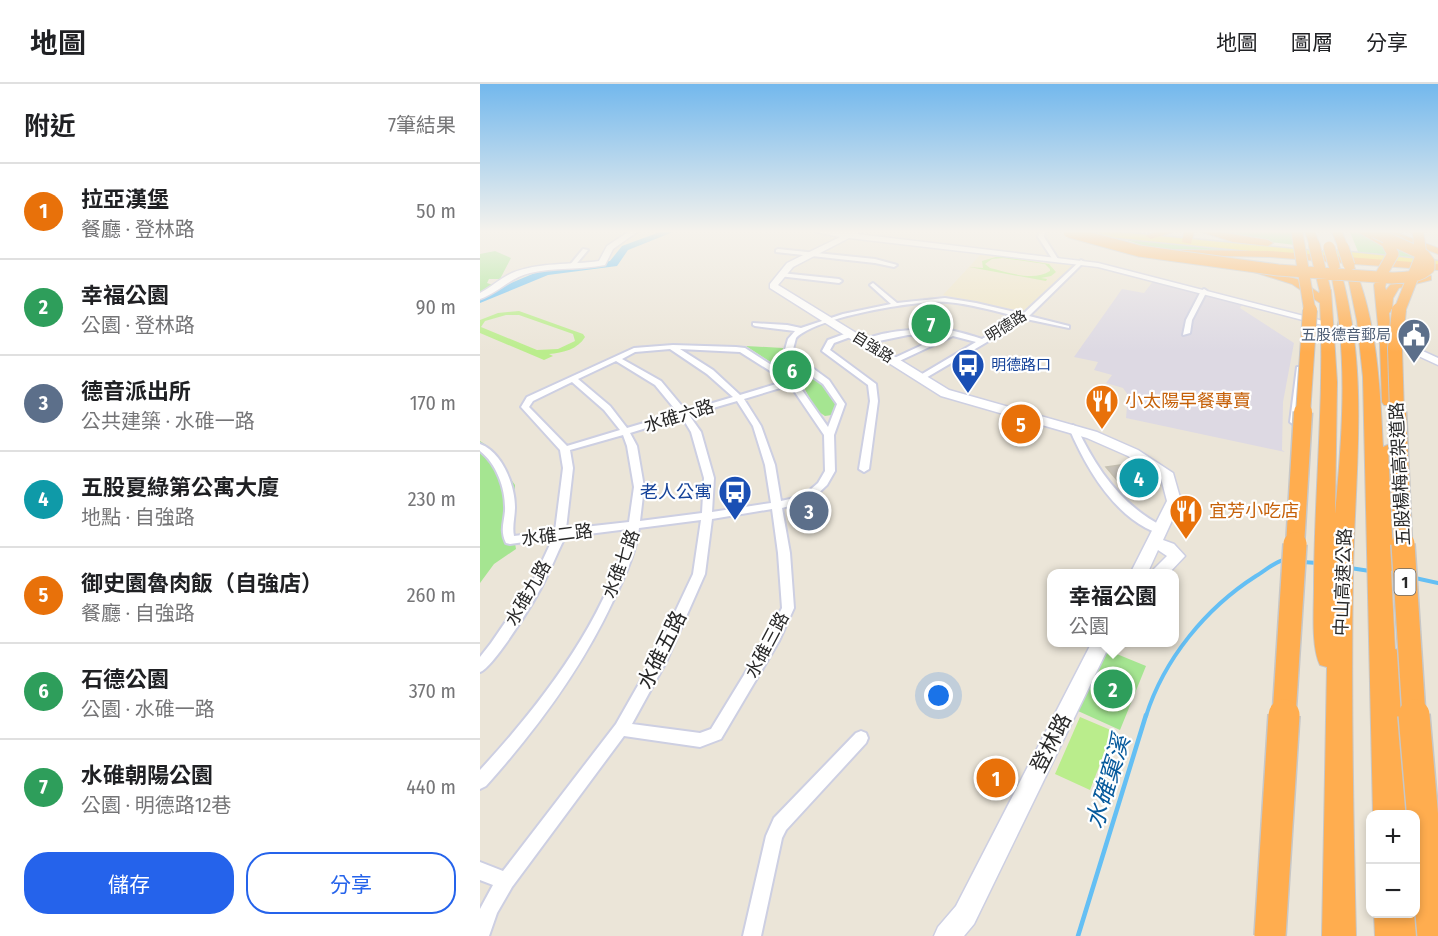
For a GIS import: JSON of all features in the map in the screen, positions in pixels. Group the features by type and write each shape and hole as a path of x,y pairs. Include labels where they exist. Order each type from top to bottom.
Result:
{"highway":[{"path":"1263,272 1281,276 1304,287 1321,301 1325,321"},
{"path":"1303,272 1392,278 1411,277 1425,272"},
{"path":"1270,936 1310,308 1306,272"},
{"path":"1316,272 1325,290 1334,563"},
{"name":"中山高速公路","path":"1339,936 1334,563 1349,463 1351,363 1342,272"},
{"name":"中山高速公路","path":"1346,272 1361,301 1370,367 1387,573 1388,810"},
{"path":"1383,272 1380,285 1388,334"},
{"name":"五股楊梅高架道路","path":"1416,272 1397,319 1396,372 1402,527 1417,770 1433,936"},
{"path":"1405,810 1387,573 1388,311 1397,292 1415,284 1438,279"},
{"path":"1391,918 1392,936"},
{"path":"1411,918 1412,936"}],"street":[{"path":"480,296 521,272"},
{"path":"781,275 784,272"},
{"name":"明德路","path":"921,377 1023,318 1071,272"},
{"path":"1122,272 1325,321"},
{"path":"781,275 839,281"},
{"name":"自強路","path":"781,275 773,286 945,393 1073,428 1133,453 1168,476 1174,501 1157,536"},
{"path":"873,285 896,305"},
{"path":"1186,333 1189,320 1204,291"},
{"path":"829,435 841,404 826,382 788,353 790,340 800,330 829,320 896,305 943,300 967,303 1067,327"},
{"path":"1290,541 1297,441 1294,416 1306,318"},
{"path":"754,324 800,330"},
{"path":"864,342 917,330 954,333 981,341"},
{"path":"895,361 954,333"},
{"path":"850,334 831,342 826,351 872,384 874,401 864,470"},
{"path":"1388,334 1438,362"},
{"path":"565,449 525,407 530,399 634,350 673,347 742,350 792,382 829,435"},
{"name":"水碓三路","path":"621,729 700,740 716,734 774,637 788,608 778,504 770,465 757,426 739,398 710,372 673,347"},
{"name":"水碓五路","path":"480,936 489,909 506,881 621,729 659,662 699,574 707,516 709,477 696,432 658,383 615,358"},
{"name":"水碓七路","path":"480,781 553,693 586,641 612,592 636,524 639,504 636,461 625,432 613,412 572,379"},
{"name":"水碓六路","path":"565,449 792,382"},
{"path":"1073,428 1085,458 1100,475 1115,499 1146,525 1177,556 1162,569"},
{"name":"水碓二路","path":"480,447 487,451 502,476 511,506 507,536 510,540 707,516 791,503 807,498 822,485 830,471 829,435"},
{"name":"水碓九路","path":"480,666 496,647 537,585 560,535 568,468 565,449"},
{"path":"1139,569 1157,536"},
{"name":"登林路","path":"946,936 965,915 1099,647"},
{"path":"752,936 770,850 777,830 861,738"},
{"path":"480,871 506,881"}],"shaded area":[{"path":"965,272 1068,272 1025,312 943,295"},
{"path":"1154,280 1243,303 1240,308 1294,343 1283,402 1282,450 1285,452 1126,418 1128,395 1123,388 1106,383 1112,375 1094,370 1098,362 1074,357 1122,289 1144,293"}],"green space":[{"path":"480,272 504,272 500,279 489,279 487,283 493,285 480,296"},
{"path":"995,272 1036,276 1056,272 1051,276 1041,278 1047,279 1046,281"},
{"path":"519,311 583,334 585,337 574,347 549,354 553,356 544,360 480,333 480,320 498,313","holes":["506,315 519,315 573,334 575,341 558,349 537,350 481,327 485,321"]},
{"path":"948,318 951,325 949,329 910,329 914,319"},
{"path":"746,346 783,348 784,358 810,374 832,395 838,414 825,416 816,410 801,382"},
{"path":"480,441 486,445 515,485 513,532 516,549 494,564 480,583"},
{"path":"1107,650 1146,666 1120,730 1078,711"},
{"path":"1080,717 1113,731 1090,790 1055,774"}],"building":[{"path":"1127,464 1143,469 1159,479 1160,485 1127,492 1106,467"}],"waterway":[{"path":"480,300 548,272"},
{"name":"水確窠溪","path":"1146,716 1164,675 1176,655 1204,619 1238,589 1284,560"},
{"name":"水確窠溪","path":"1303,562 1317,563"},
{"name":"水確窠溪","path":"1350,568 1370,571"},
{"name":"水確窠溪","path":"1415,578 1438,583"},
{"name":"水確窠溪","path":"1078,936 1146,715"}],"tunnel":[{"path":"1322,322 1392,340"}],"place":[{"name":"水碓朝陽公園","path":"931,324"},
{"name":"五股德音郵局","path":"1414,364"},
{"name":"石德公園","path":"792,370"},
{"name":"明德路口","path":"968,394"},
{"name":"御史園魯肉飯（自強店）","path":"1021,424"},
{"name":"小太陽早餐專賣","path":"1102,430"},
{"name":"五股夏綠第公寓大廈","path":"1139,478"},
{"name":"德音派出所","path":"809,511"},
{"name":"老人公寓","path":"735,521"},
{"name":"宜芳小吃店","path":"1186,540"},
{"name":"幸福公園","path":"1113,689"},
{"name":"拉亞漢堡","path":"996,778"}]}
